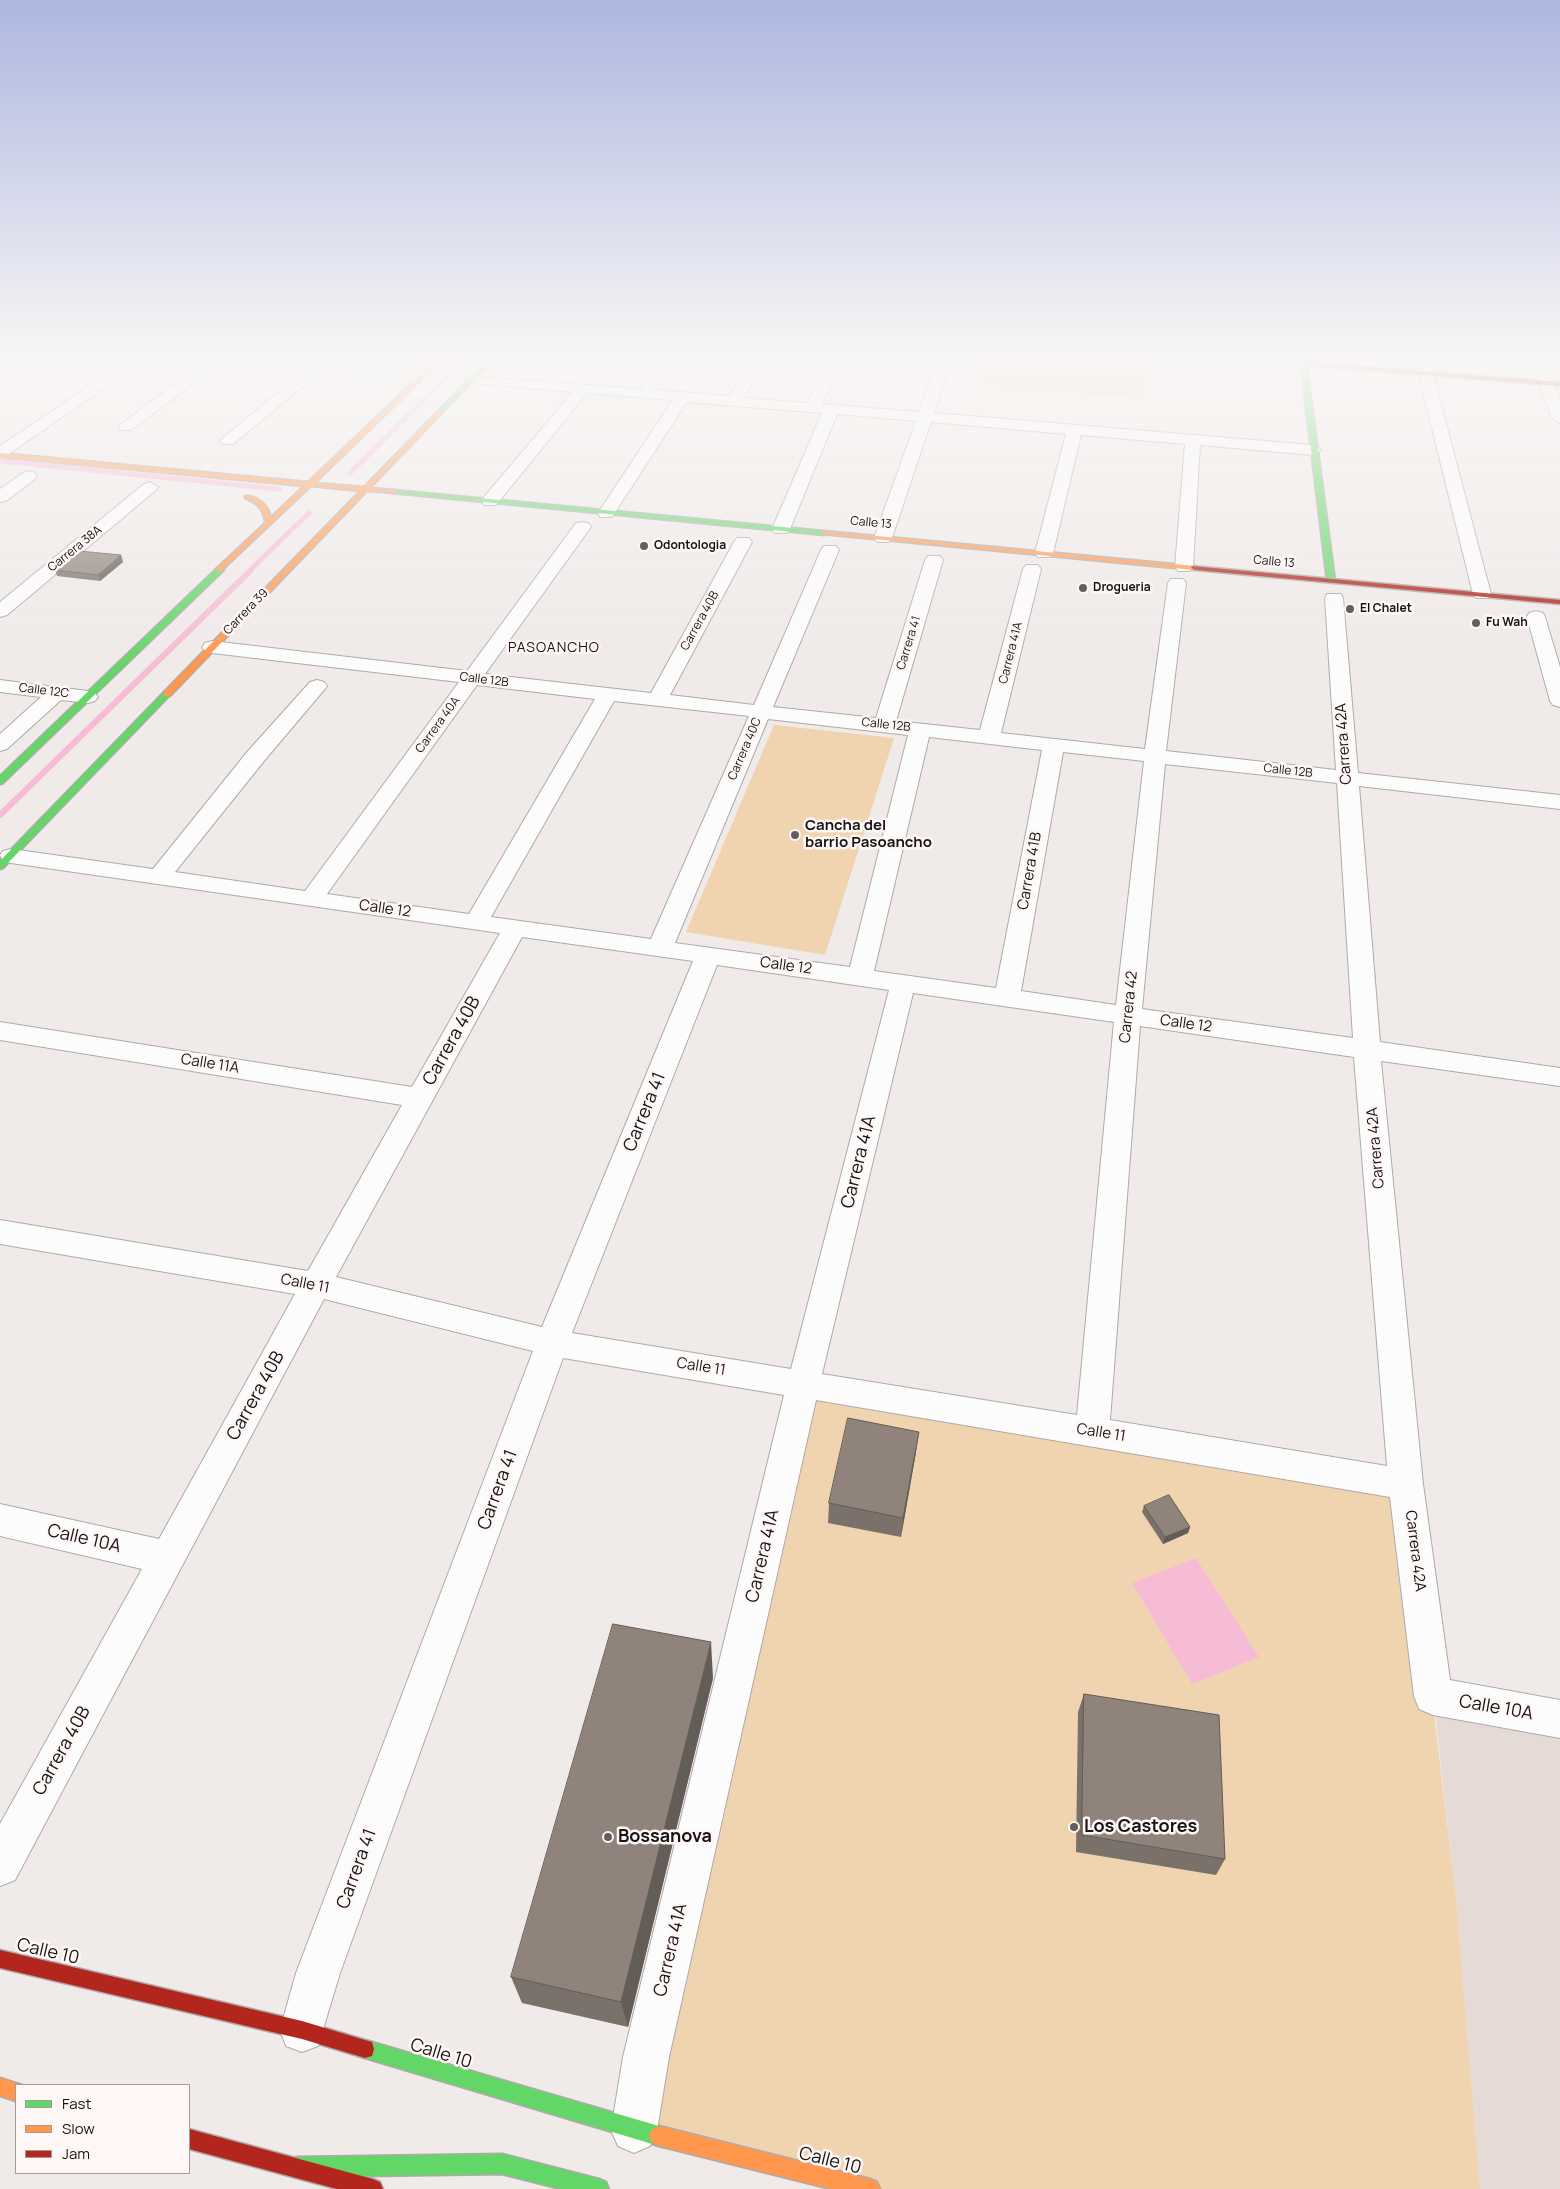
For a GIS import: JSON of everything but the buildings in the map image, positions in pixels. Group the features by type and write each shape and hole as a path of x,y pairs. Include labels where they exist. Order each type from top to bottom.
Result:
{"main road":[{"name":"Calle 13","path":"69,461 262,481 1044,553 1179,579 1334,594 1482,594 1560,602"},
{"path":"0,780 335,461"},
{"name":"Carrera 39","path":"6,861 212,647 340,504 361,489 389,461"},
{"name":"Carrera 42A","path":"1315,461 1334,594"},
{"path":"262,481 300,476 332,464"},
{"path":"10,474 33,476"},
{"path":"131,485 155,488"},
{"path":"268,524 269,516 266,508 259,501 242,496 306,502"},
{"path":"340,504 366,506"},
{"name":"Calle 10","path":"0,1959 302,2030 634,2130 870,2189"},
{"path":"0,2087 15,2092"},
{"path":"190,2139 372,2189"},
{"path":"297,2167 502,2164 599,2189"}],"street":[{"path":"490,501 523,461"},
{"path":"606,512 640,461"},
{"path":"781,528 809,461"},
{"path":"883,538 910,461"},
{"path":"1044,553 1067,461"},
{"name":"Carrera 42","path":"1092,1432 1128,1015 1155,756 1179,579 1191,461"},
{"path":"1448,461 1482,594"},
{"path":"0,497 33,476"},
{"name":"Carrera 38A","path":"0,611 155,488"},
{"name":"Carrera 40A","path":"312,898 582,527"},
{"name":"Carrera 40B","path":"657,700 743,542"},
{"name":"Carrera 40C","path":"660,948 830,550"},
{"name":"Carrera 41","path":"884,725 934,560"},
{"name":"Carrera 41A","path":"989,737 1032,569"},
{"name":"Carrera 42A","path":"1334,594 1366,1050 1406,1484 1433,1696"},
{"path":"1538,617 1560,701"},
{"name":"Calle 12B","path":"212,647 657,700 1560,802"},
{"name":"Calle 12C","path":"0,686 88,697"},
{"path":"158,877 256,756 317,686"},
{"path":"0,745 57,693"},
{"path":"476,922 608,694"},
{"path":"860,977 920,729"},
{"name":"Carrera 41B","path":"1007,998 1054,744"},
{"name":"Calle 12","path":"6,861 158,877 312,898 1560,1077"},
{"name":"Carrera 40B","path":"0,1866 316,1285 515,928"},
{"name":"Carrera 41","path":"302,2030 322,1963 552,1342 708,955"},
{"name":"Carrera 41A","path":"634,2130 646,2057 803,1384 903,983"},
{"name":"Calle 11A","path":"0,1031 420,1098"},
{"name":"Calle 11","path":"0,1232 316,1285 552,1342 1406,1484"},
{"name":"Calle 10A","path":"0,1520 168,1558"},
{"name":"Calle 10A","path":"1433,1696 1560,1720"}],"shaded area":[{"name":"Cancha del barrio Pasoancho","path":"774,725 894,738 825,955 686,932"},
{"name":"Los Castores","path":"803,1384 1406,1484 1456,1897 1480,2189 870,2189 634,2130"},
{"path":"1196,1558 1259,1657 1192,1684 1132,1583"},
{"path":"1433,1696 1560,1719 1560,2189 1480,2189 1456,1897"}],"waterway":[{"path":"2,461 279,489"},
{"path":"350,473 362,461"},
{"path":"249,571 309,513"},
{"path":"0,815 251,570"}],"traffic: fast":[{"path":"1316,461 1331,581"},
{"path":"394,492 824,533"},
{"path":"0,781 220,570"},
{"path":"0,866 167,694"},
{"path":"365,2049 659,2136"},
{"path":"297,2167 502,2164 599,2189"}],"traffic: slow":[{"path":"66,461 394,492"},
{"path":"220,570 333,461"},
{"path":"167,694 392,461"},
{"path":"247,497 263,506 267,514 268,524"},
{"path":"824,533 1195,568"},
{"path":"0,2087 15,2092"},
{"path":"659,2136 870,2189"}],"traffic: jam":[{"path":"1195,568 1560,602"},
{"path":"0,1959 302,2030 365,2049"},
{"path":"190,2139 373,2189"}],"place":[{"name":"Odontologia","path":"644,546"},
{"name":"Drogueria","path":"1083,588"},
{"name":"El Chalet","path":"1350,609"},
{"name":"Fu Wah","path":"1476,623"},
{"name":"Cancha del barrio Pasoancho","path":"795,835"},
{"name":"Los Castores","path":"1074,1827"},
{"name":"Bossanova","path":"608,1837"}],"district":[{"name":"PASOANCHO","path":"554,648"}]}
